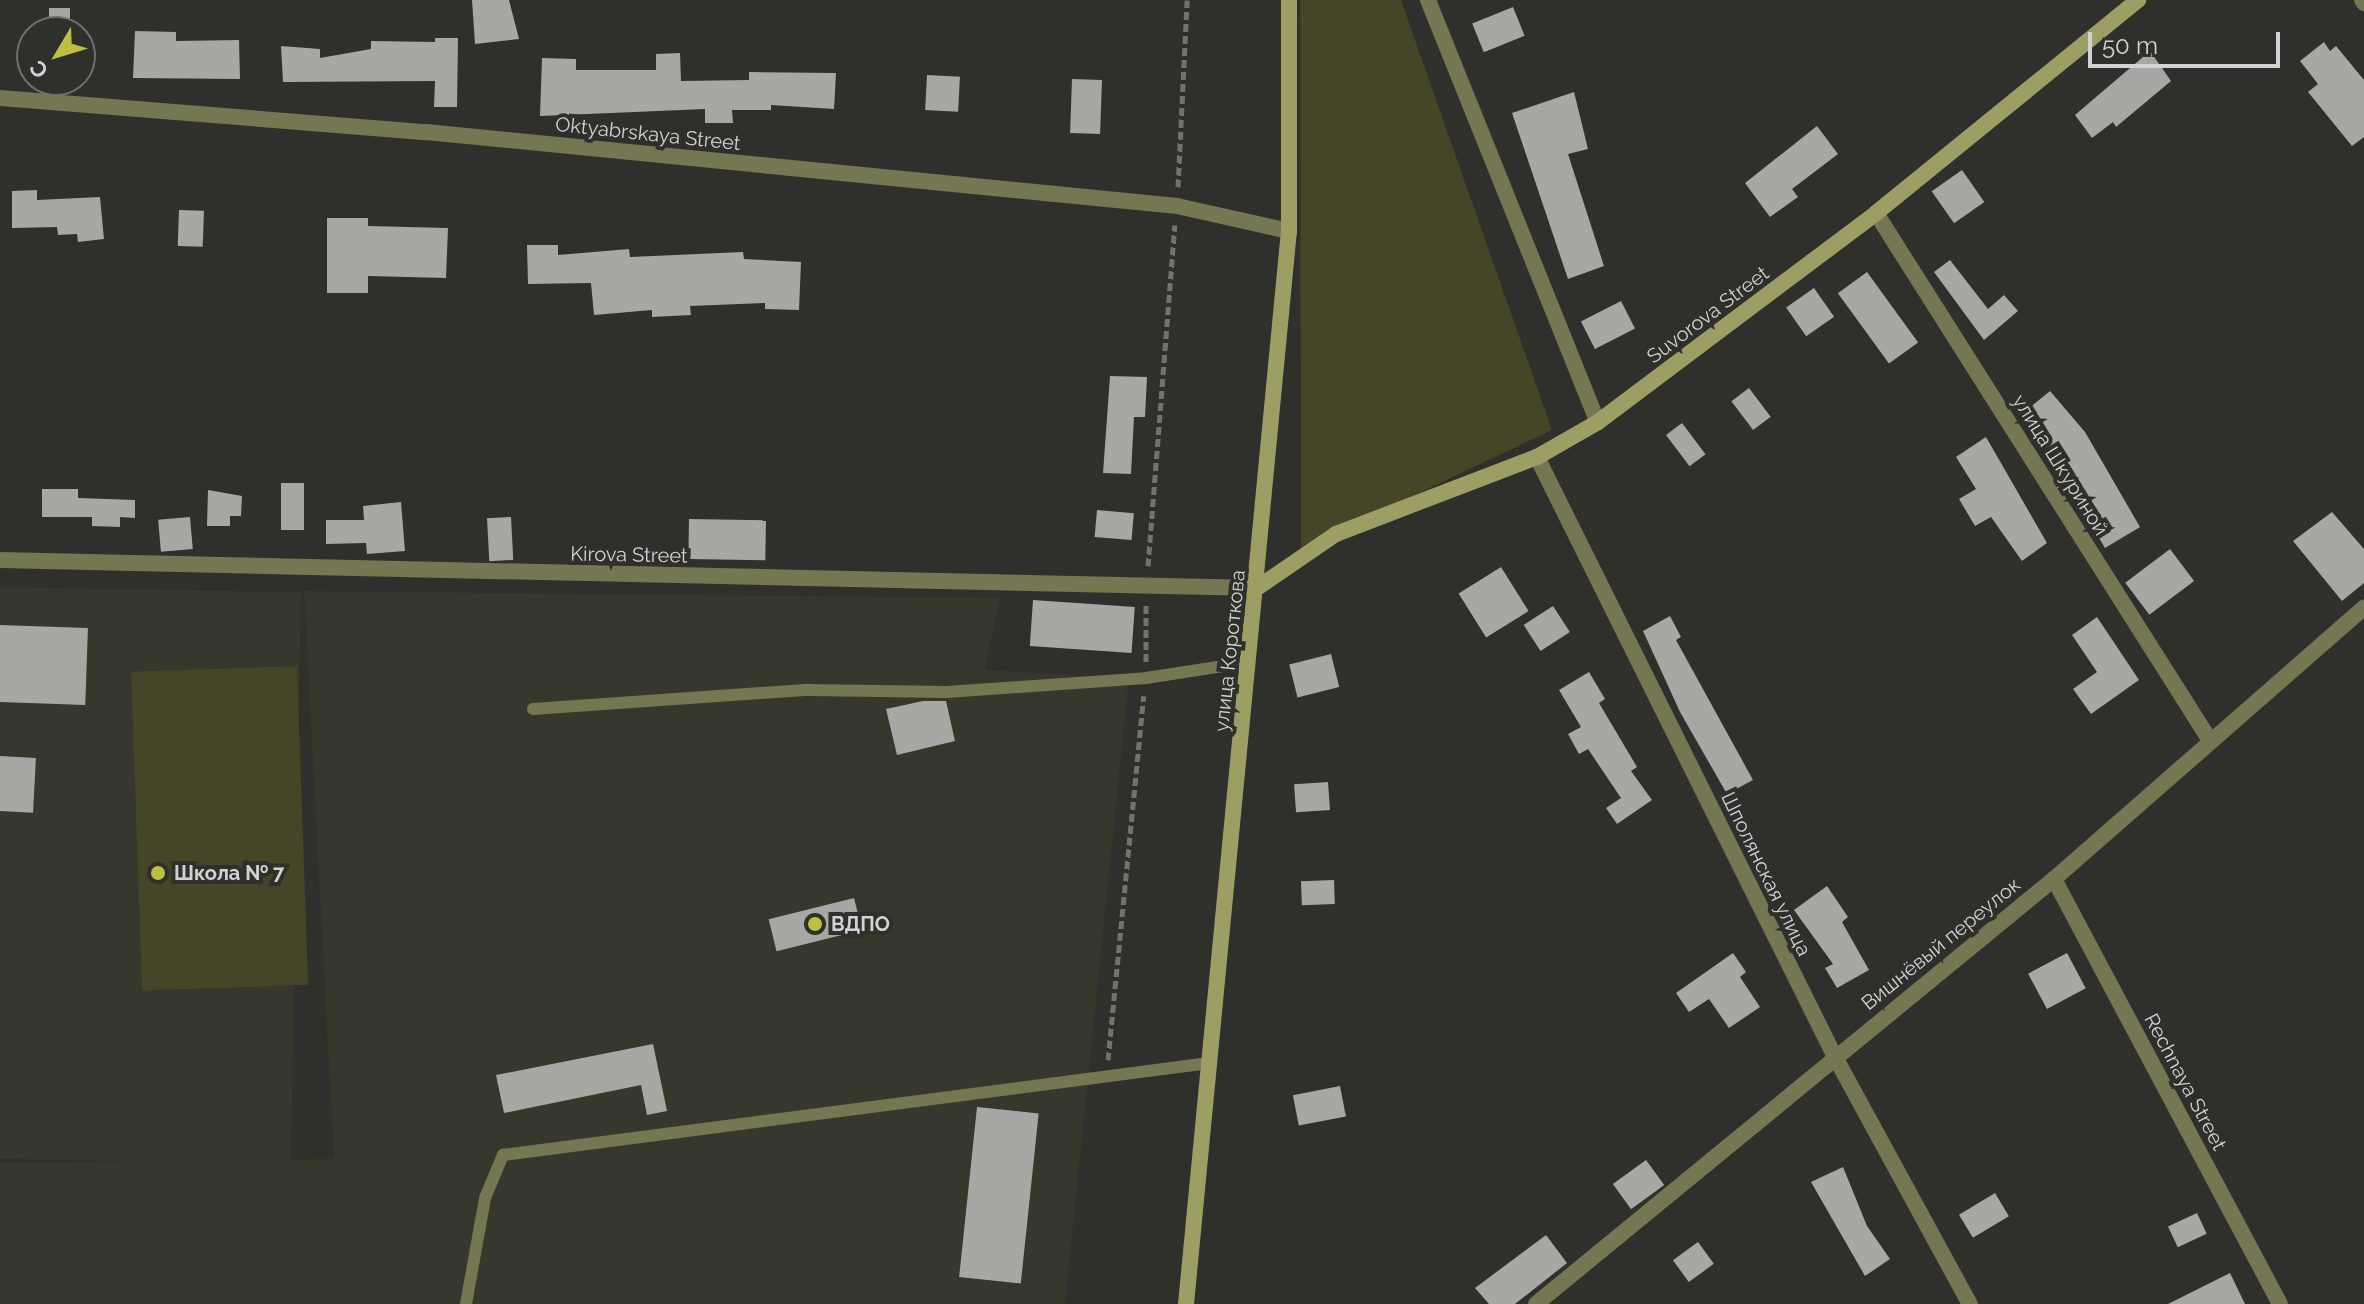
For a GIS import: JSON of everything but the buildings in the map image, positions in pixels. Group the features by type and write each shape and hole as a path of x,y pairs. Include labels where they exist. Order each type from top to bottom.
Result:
{"street":[{"name":"улица Короткова","path":"1186,1304 1289,231 1289,0"},
{"path":"1428,0 1598,422"},
{"name":"Suvorova Street","path":"1257,588 1336,534 1537,457 1598,422 1876,213 2138,0"},
{"name":"Oktyabrskaya Street","path":"0,98 426,132 1177,206 1289,231"},
{"name":"улица Шкуриной","path":"1876,213 2209,739"},
{"name":"Шполянская улица","path":"1537,457 1834,1055 1970,1304"},
{"name":"Kirova Street","path":"0,560 1257,588"},
{"name":"Вишнёвый переулок","path":"1536,1304 1834,1055 2054,879 2209,739 2364,608"},
{"name":"Rechnaya Street","path":"2054,879 2280,1304"}],"lane":[{"path":"533,709 808,690 947,692 1146,678 1249,662"},
{"path":"466,1304 485,1198 503,1155 1107,1073 1209,1063"}],"path":[{"path":"1107,1073 1146,678 1146,587 1177,206 1187,0"}],"shaded area":[{"name":"Школа № 7","path":"0,587 301,592 291,1164 0,1159"},
{"path":"304,591 1000,598 985,670 1129,678 1065,1304 0,1304 0,1163 334,1159"}],"green space":[{"path":"1300,0 1401,0 1552,430 1301,549"},
{"path":"297,666 308,985 142,991 131,672"}],"place":[{"name":"Школа № 7","path":"158,873"},
{"name":"ВДПО","path":"815,924"}]}
